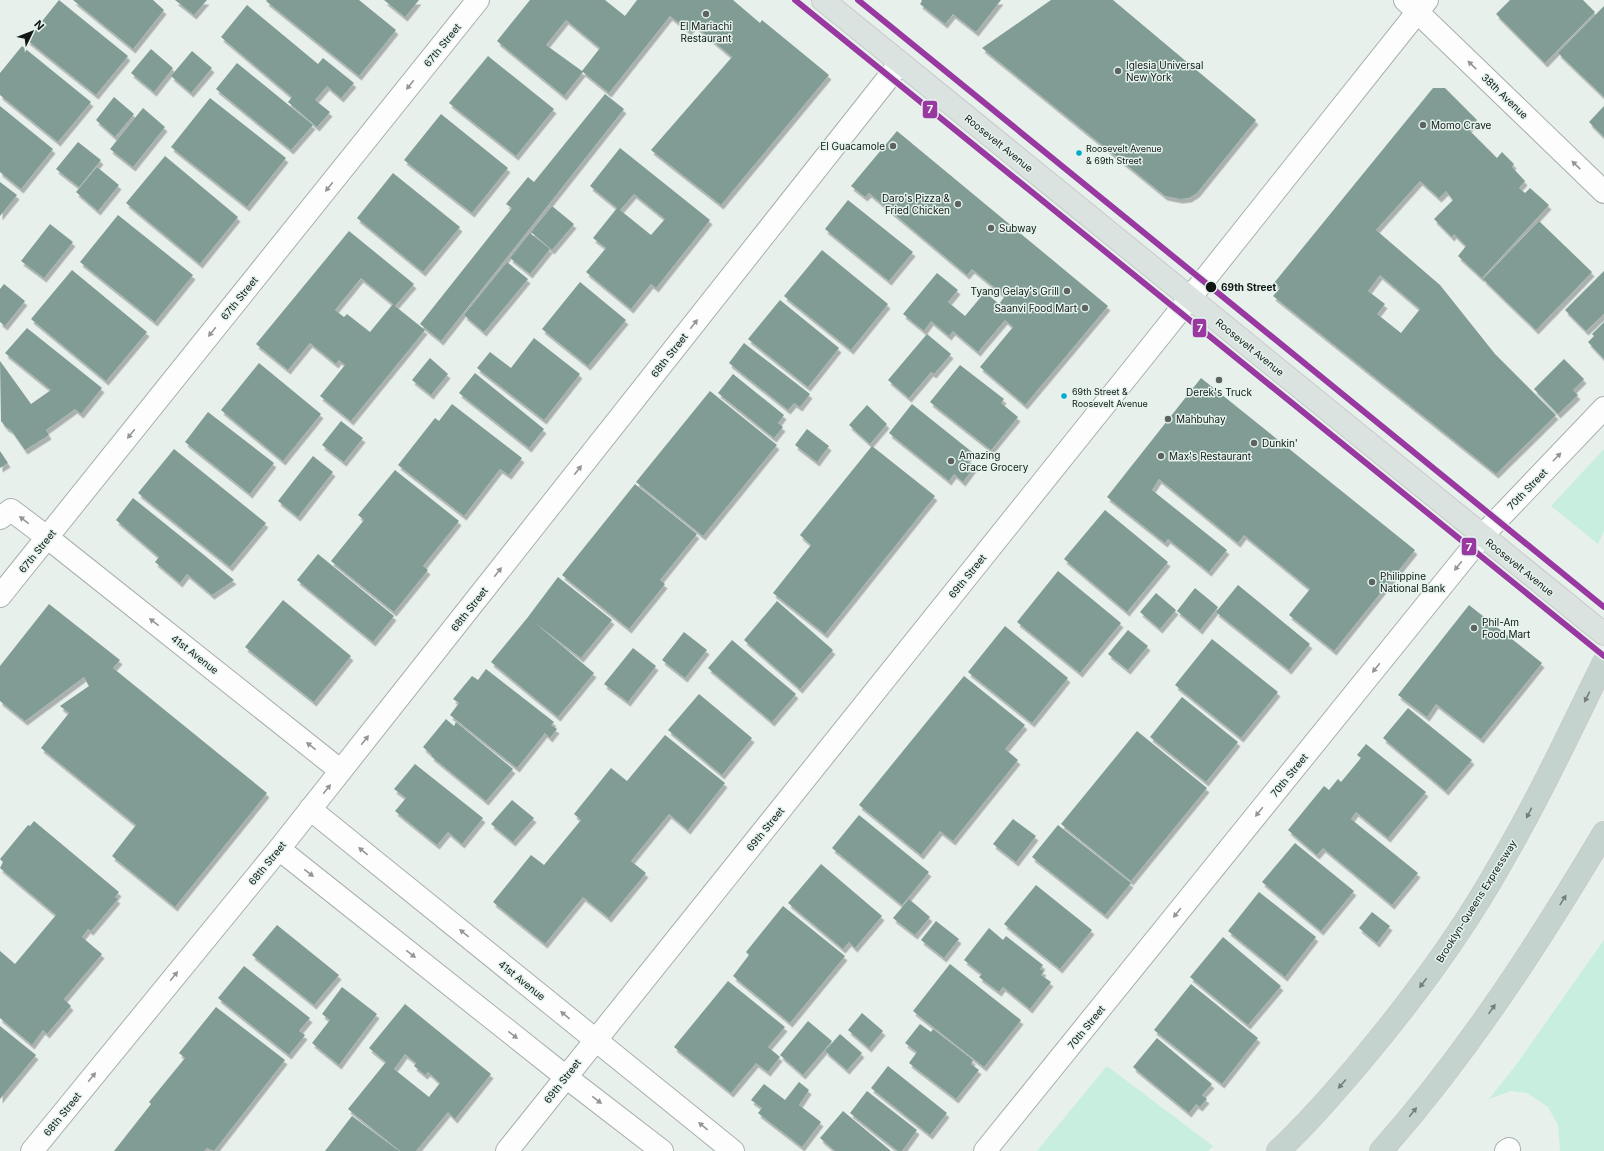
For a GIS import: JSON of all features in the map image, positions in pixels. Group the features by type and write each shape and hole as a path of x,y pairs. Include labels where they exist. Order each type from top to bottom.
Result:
{"highway":[{"name":"Brooklyn-Queens Expressway","path":"1278,1151 1328,1099 1399,1016 1437,965 1501,864 1528,815 1604,662"},
{"path":"1381,1151 1460,1053 1526,960 1604,833"}],"main road":[{"name":"Roosevelt Avenue","path":"823,0 1604,634"}],"street":[{"name":"67th Street","path":"0,596 478,0"},
{"name":"38th Avenue","path":"1417,4 1604,192"},
{"name":"69th Street","path":"507,1151 1190,299 1417,4"},
{"name":"68th Street","path":"32,1151 279,849 900,63"},
{"name":"70th Street","path":"986,1151 1482,536 1604,408"},
{"name":"41st Avenue","path":"0,518 11,510 341,771"},
{"name":"41st Avenue","path":"310,809 733,1151"},
{"path":"279,849 566,1077 662,1151"}],"green space":[{"path":"1604,449 1604,531 1598,544 1551,506"},
{"path":"1604,940 1604,1151 1560,1151 1558,1125 1548,1107 1527,1093 1511,1091 1489,1099 1516,1065"},
{"path":"1107,1066 1213,1146 1208,1151 1037,1151"}],"building":[{"path":"59,0 128,56 96,95 27,40"},
{"path":"73,0 153,0 164,10 133,49"},
{"path":"175,0 207,0 194,15"},
{"path":"359,0 396,30 359,76 266,1"},
{"path":"384,0 419,0 405,17"},
{"path":"530,0 605,0 625,16 637,0 733,0 760,23 762,20 829,75 721,205 651,150 732,57 694,25 689,31 670,16 609,93 583,72 564,96 497,41","holes":["566,20 600,48 582,71 546,45"]},
{"path":"921,0 1001,0 976,32 953,14 945,24 920,4 922,1"},
{"path":"1051,0 1113,0 1256,120 1197,193 1189,198 1180,199 1165,196 982,48"},
{"path":"1510,0 1583,0 1595,12 1545,63 1496,14"},
{"path":"247,5 318,64 323,58 354,83 341,98 327,86 315,100 330,112 317,127 288,102 292,97 221,37"},
{"path":"1604,6 1604,97 1558,53"},
{"path":"22,46 91,102 58,142 0,95 0,73"},
{"path":"151,49 173,68 154,92 131,73"},
{"path":"192,51 212,68 191,93 171,76"},
{"path":"488,56 554,109 516,156 449,103"},
{"path":"237,63 313,125 291,150 216,89"},
{"path":"1433,88 1445,88 1477,120 1468,129 1497,158 1502,152 1514,164 1512,167 1525,181 1519,188 1525,193 1530,188 1549,205 1482,278 1458,256 1466,246 1454,234 1452,237 1434,219 1453,200 1446,191 1439,198 1420,181 1376,230 1440,285 1495,354 1556,415 1496,474 1273,296 1280,288 1274,283","holes":["1380,275 1420,309 1401,333 1377,314 1385,304 1368,291"]},
{"path":"605,94 624,109 441,341 420,324 512,208 506,204 528,177 534,182"},
{"path":"114,97 134,114 115,137 96,120"},
{"path":"210,98 286,158 247,207 171,147"},
{"path":"0,106 53,149 21,189 0,172"},
{"path":"1604,106 1604,137 1589,122"},
{"path":"143,108 165,127 133,167 110,149"},
{"path":"441,114 508,168 472,213 404,160"},
{"path":"897,131 1108,306 1025,405 980,367 1013,327 1005,320 978,352 953,331 949,336 931,321 924,331 903,314 937,273 958,290 948,302 965,316 985,292 999,304 1005,296 972,269 967,275 869,193 865,197 851,186"},
{"path":"78,142 101,160 79,187 56,169"},
{"path":"620,148 710,220 656,288 651,284 631,309 586,272 606,248 593,238 617,208 590,186","holes":["634,194 665,219 651,235 620,210"]},
{"path":"165,156 238,217 200,264 126,203"},
{"path":"97,167 119,185 98,211 76,192"},
{"path":"393,173 460,227 423,272 357,218"},
{"path":"0,182 17,195 0,216"},
{"path":"848,200 913,252 889,281 825,229"},
{"path":"552,206 574,224 552,250 531,232"},
{"path":"118,215 193,275 155,322 80,262"},
{"path":"1539,221 1592,272 1536,330 1483,279"},
{"path":"50,224 73,242 44,278 21,261"},
{"path":"349,231 414,284 395,306 425,330 351,421 320,396 345,365 339,360 336,364 310,343 288,370 256,344","holes":["361,278 393,304 370,332 347,314 344,317 335,310"]},
{"path":"530,233 550,249 530,274 510,258"},
{"path":"822,250 888,304 851,350 784,296"},
{"path":"507,262 528,279 484,332 464,315"},
{"path":"72,270 147,332 106,381 31,319"},
{"path":"1604,271 1604,314 1586,331 1565,310"},
{"path":"580,282 626,320 588,366 542,329"},
{"path":"4,284 25,301 5,326 0,322 0,289"},
{"path":"780,300 839,348 808,387 748,339"},
{"path":"1604,322 1604,359 1588,342 1594,336 1592,334"},
{"path":"27,328 102,388 81,414 75,409 46,430 49,435 25,450 11,430 1,421 0,361 31,404 51,390 5,353"},
{"path":"927,334 951,354 934,374 931,372 909,398 888,380"},
{"path":"534,338 580,374 544,420 477,368 490,352 511,368"},
{"path":"744,343 810,394 800,407 794,403 788,410 729,363"},
{"path":"430,358 448,374 431,395 412,380"},
{"path":"1564,359 1584,379 1573,390 1578,395 1558,414 1534,389"},
{"path":"259,363 321,414 283,461 221,410"},
{"path":"960,365 1004,399 1001,403 1018,417 991,450 930,402"},
{"path":"475,373 544,429 529,448 459,393"},
{"path":"733,374 784,415 778,423 783,427 774,438 718,393"},
{"path":"1201,378 1415,550 1334,651 1289,615 1310,589 1244,535 1238,543 1159,479 1152,490 1227,550 1209,572 1168,539 1165,543 1107,497"},
{"path":"710,391 777,445 703,536 636,482"},
{"path":"452,404 522,458 509,475 500,469 464,516 398,465 435,418 439,421"},
{"path":"912,404 972,452 966,460 975,466 963,482 954,474 949,481 889,433"},
{"path":"867,405 887,424 870,444 849,425"},
{"path":"208,412 274,463 250,494 185,442"},
{"path":"341,421 363,438 344,462 322,445"},
{"path":"807,429 829,446 817,462 795,445"},
{"path":"872,446 935,496 825,634 773,593 811,545 800,535"},
{"path":"174,449 266,523 230,567 138,493"},
{"path":"0,451 8,463 0,468"},
{"path":"313,456 333,472 298,517 278,501"},
{"path":"395,470 459,521 423,566 428,570 394,612 331,561 364,520 358,515"},
{"path":"635,484 697,534 660,580 665,584 629,629 562,575"},
{"path":"133,498 234,580 212,595 187,574 180,583 155,562 159,557 116,520"},
{"path":"1105,510 1168,562 1127,612 1064,559"},
{"path":"318,554 394,616 373,642 297,580"},
{"path":"1058,571 1121,623 1080,673 1017,622"},
{"path":"558,577 612,620 581,658 535,623 594,673 558,717 491,662 528,617"},
{"path":"1238,585 1310,644 1289,670 1216,612"},
{"path":"1195,588 1218,607 1200,630 1177,611"},
{"path":"1156,593 1176,610 1160,629 1140,612"},
{"path":"283,600 351,656 314,702 245,647"},
{"path":"777,601 833,650 800,689 744,640"},
{"path":"49,604 120,660 113,668 267,793 175,907 112,856 136,825 41,748 69,713 60,706 89,686 84,677 25,721 0,701 0,666"},
{"path":"1469,605 1542,663 1481,739 1436,704 1427,717 1398,695"},
{"path":"1005,626 1068,678 1032,723 968,672"},
{"path":"1128,630 1148,646 1128,670 1108,654"},
{"path":"684,632 707,650 685,678 662,660"},
{"path":"1212,639 1278,692 1241,738 1175,685"},
{"path":"732,640 796,694 772,722 708,668"},
{"path":"633,648 656,666 628,702 604,684"},
{"path":"486,669 554,722 551,725 557,729 550,738 545,733 517,768 450,715 459,703 453,699 472,676 478,680"},
{"path":"964,676 1025,725 1005,749 1018,760 953,841 940,831 921,855 859,805"},
{"path":"699,694 752,738 722,775 668,730"},
{"path":"1182,697 1238,742 1206,782 1150,737"},
{"path":"1408,708 1472,760 1446,791 1383,738"},
{"path":"446,719 454,726 456,722 513,769 486,801 431,756 432,755 423,747"},
{"path":"1137,731 1207,788 1131,881 1061,824"},
{"path":"665,735 725,783 688,830 669,814 631,861 646,873 609,918 583,897 545,944 493,902 531,855 544,865 581,820 574,814 611,768 627,781"},
{"path":"1366,744 1426,792 1388,838 1356,812 1351,819 1418,873 1392,905 1323,848 1317,855 1288,830 1324,786 1329,790 1338,779 1341,782 1361,758 1357,755"},
{"path":"415,764 483,818 462,844 448,832 437,845 395,811 406,798 394,789"},
{"path":"512,800 534,818 513,842 491,824"},
{"path":"859,815 929,872 902,905 832,848"},
{"path":"1013,819 1036,836 1016,862 993,844"},
{"path":"34,821 119,892 115,897 118,899 91,931 88,929 82,937 102,954 64,999 71,1006 47,1034 43,1030 32,1045 0,1018 0,951 15,964 56,915 0,868 3,862 0,859 28,825 30,826"},
{"path":"1058,825 1131,883 1105,915 1032,857"},
{"path":"1295,843 1354,891 1321,931 1262,882"},
{"path":"821,864 882,916 855,948 849,942 843,949 788,903"},
{"path":"1036,885 1092,930 1060,969 1004,924"},
{"path":"1259,892 1316,937 1285,977 1228,931"},
{"path":"909,899 930,917 915,935 893,918"},
{"path":"783,906 845,956 790,1023 733,976 749,955 746,952"},
{"path":"1372,912 1390,926 1377,943 1359,928"},
{"path":"936,921 959,939 944,958 921,940"},
{"path":"277,925 339,975 314,1005 252,955"},
{"path":"989,928 1003,940 1006,936 1043,965 1040,969 1044,971 1041,975 1051,982 1030,1009 1003,987 999,992 979,977 982,974 964,960"},
{"path":"1223,937 1281,986 1248,1025 1190,977"},
{"path":"950,964 1021,1020 984,1067 913,1011"},
{"path":"244,966 310,1018 299,1031 305,1035 289,1055 218,998"},
{"path":"728,981 785,1027 768,1047 780,1057 768,1072 756,1063 731,1093 674,1047"},
{"path":"1191,984 1258,1038 1222,1084 1154,1030"},
{"path":"342,987 377,1014 339,1065 312,1043 330,1020 322,1014"},
{"path":"405,1004 491,1074 455,1119 448,1112 416,1151 400,1151 348,1109 386,1062 369,1048","holes":["405,1054 416,1063 414,1066 425,1075 428,1072 440,1083 429,1097 394,1069"]},
{"path":"216,1007 285,1060 214,1151 207,1148 204,1151 114,1151 151,1104 149,1102 185,1058 179,1053"},
{"path":"862,1013 883,1031 869,1048 848,1030"},
{"path":"808,1021 832,1041 803,1075 780,1055"},
{"path":"920,1024 931,1032 933,1029 973,1060 971,1064 979,1070 956,1099 909,1063 917,1052 905,1043"},
{"path":"0,1026 36,1055 0,1099"},
{"path":"840,1034 862,1053 847,1070 825,1051"},
{"path":"1157,1038 1212,1084 1202,1095 1207,1099 1200,1107 1196,1104 1189,1113 1133,1067"},
{"path":"888,1066 947,1113 930,1135 871,1088"},
{"path":"799,1082 809,1090 799,1105 821,1122 802,1147 758,1113 762,1108 751,1100 764,1084 785,1100"},
{"path":"867,1091 917,1130 902,1151 898,1151 850,1113"},
{"path":"843,1111 891,1151 835,1151 820,1138"},
{"path":"352,1116 399,1151 325,1151"}],"transit line":[{"name":"7","path":"795,0 1604,656"},
{"name":"7","path":"858,0 1604,607"}],"place":[{"name":"El Mariachi Restaurant","path":"706,14"},
{"name":"Iglesia Universal New York","path":"1118,71"},
{"name":"Momo Crave","path":"1423,125"},
{"name":"El Guacamole","path":"893,146"},
{"name":"Roosevelt Avenue & 69th Street","path":"1079,153"},
{"name":"Daro's Pizza & Fried Chicken","path":"958,204"},
{"name":"Subway","path":"991,228"},
{"name":"69th Street","path":"1211,287"},
{"name":"Tyang Gelay's Grill","path":"1067,291"},
{"name":"Saanvi Food Mart","path":"1085,308"},
{"name":"Derek's Truck","path":"1219,380"},
{"name":"69th Street & Roosevelt Avenue","path":"1064,396"},
{"name":"Mahbuhay","path":"1168,419"},
{"name":"Dunkin'","path":"1254,443"},
{"name":"Max's Restaurant","path":"1161,456"},
{"name":"Amazing Grace Grocery","path":"951,461"},
{"name":"Philippine National Bank","path":"1372,582"},
{"name":"Phil-Am Food Mart","path":"1474,628"}]}
